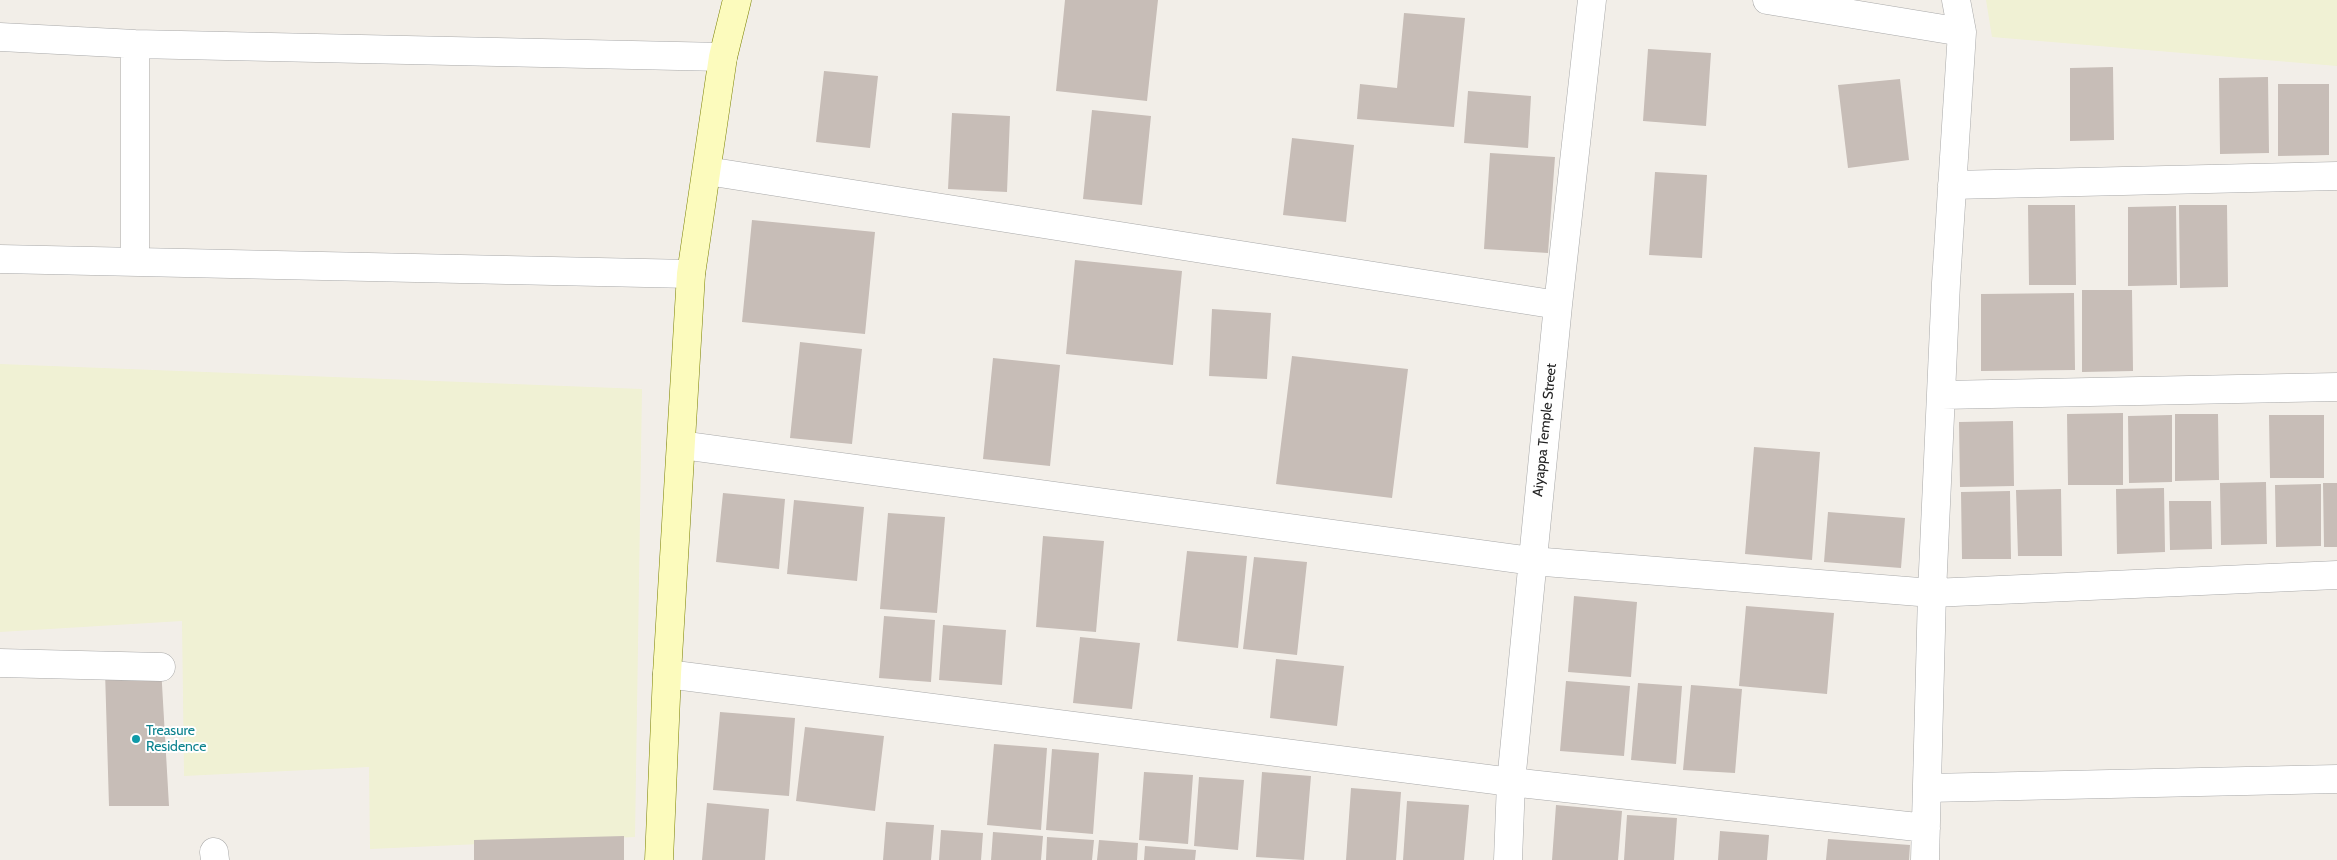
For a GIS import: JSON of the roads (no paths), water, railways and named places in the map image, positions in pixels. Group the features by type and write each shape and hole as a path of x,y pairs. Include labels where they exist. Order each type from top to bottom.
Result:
{"street":[{"path":"659,860 667,674 691,274 708,171 723,57 738,0"},
{"name":"Aiyappa Temple Street","path":"1508,860 1511,782 1532,561 1592,0"},
{"path":"1767,0 1962,32"},
{"path":"1925,860 1932,593 1952,185 1962,32 1956,0"},
{"path":"0,37 134,44 723,57"},
{"path":"134,44 134,262"},
{"path":"708,171 1558,305"},
{"path":"1952,185 2337,176"},
{"path":"0,259 691,274"},
{"path":"1942,395 2337,386"},
{"path":"681,445 1532,561 1932,593 2337,575"},
{"path":"0,663 161,666"},
{"path":"667,674 1511,782 1926,828"},
{"path":"1928,788 2337,779"}],"place":[{"name":"Treasure Residence","path":"136,739"}]}
